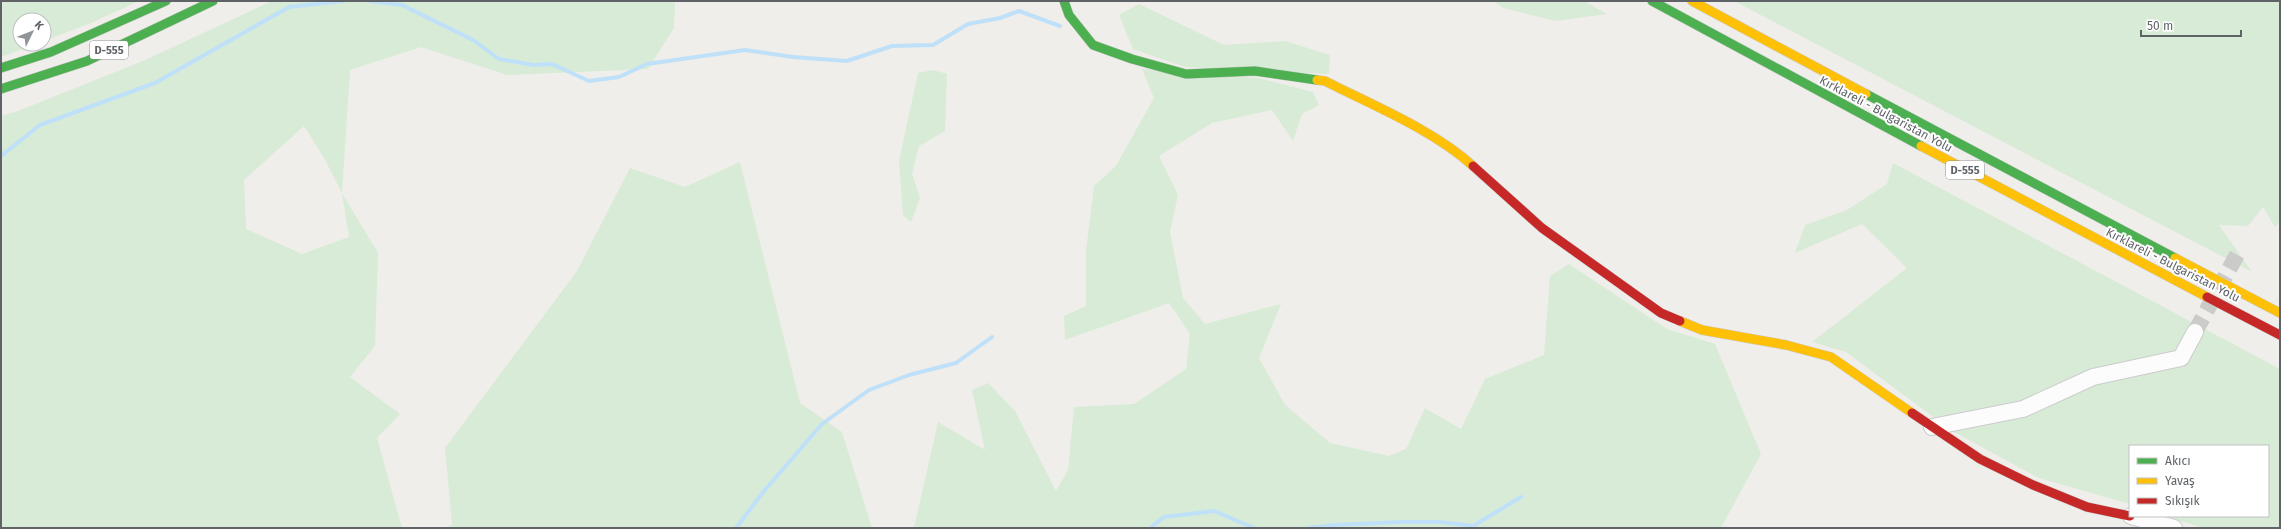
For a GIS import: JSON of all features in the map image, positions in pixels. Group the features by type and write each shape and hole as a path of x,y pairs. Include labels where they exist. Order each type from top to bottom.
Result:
{"main road":[{"name":"D-555","path":"1,68 51,52 166,1"},
{"name":"D-555","path":"1,89 87,61 213,1"},
{"path":"1064,1 1069,15 1093,45 1132,59 1186,74 1255,71 1325,81 1400,118 1459,153 1542,228 1661,313 1702,330 1786,345 1832,357 1980,459 2033,485 2087,507 2129,516"},
{"name":"Kırklareli - Bulgaristan Yolu","path":"1652,1 2027,203 2280,335"},
{"name":"Kırklareli - Bulgaristan Yolu","path":"1692,1 2061,199 2280,313"}],"street":[{"path":"1932,427 2023,409 2093,377 2181,358 2195,332"},
{"path":"2135,517 2174,528"}],"green space":[{"path":"1,1 139,1 91,23 52,38 52,12 12,12 12,52 14,52 1,57"},
{"path":"272,1 675,1 674,28 648,69 507,75 421,47 350,70 342,193 378,253 375,346 350,377 400,414 377,438 402,528 1,528 1,116 18,111 143,61","holes":["304,126 324,158 342,193 349,237 302,254 246,229 244,180"]},
{"path":"1493,1 1584,1 1607,14 1555,21 1503,8"},
{"path":"1734,1 2280,1 2280,222 2275,227 2263,207 2248,226 2219,225 2252,272"},
{"path":"1139,4 1224,45 1285,41 1330,55 1329,74 1185,67 1133,49 1119,15"},
{"path":"1142,69 1258,78 1313,92 1319,105 1302,114 1293,141 1272,110 1212,123 1159,156 1178,195 1170,232 1183,298 1205,324 1281,304 1259,358 1285,405 1330,443 1389,456 1406,449 1425,408 1461,429 1485,379 1544,355 1550,276 1569,264 1667,329 1715,344 1761,454 1721,528 914,528 938,422 985,450 972,390 988,383 1015,411 1056,491 1068,470 1074,407 1134,404 1186,369 1190,334 1169,303 1065,340 1064,316 1086,306 1086,251 1094,186 1116,166 1154,98"},
{"path":"933,70 947,74 945,131 919,146 912,174 920,198 911,222 903,215 899,161 918,73"},
{"path":"740,162 800,403 842,432 872,528 448,528 452,524 445,448 577,271 630,168 685,187"},
{"path":"1893,163 2280,369 2280,528 2203,528 2169,517 2269,517 2269,445 2129,445 2129,504 2039,478 1952,431 1846,352 1812,342 1907,268 1862,224 1795,253 1805,225 1847,210 1887,184"}],"waterway":[{"path":"1,156 40,125 155,83 289,7 343,1"},
{"path":"370,1 402,5 473,40 499,59 534,65 552,64 589,81 619,77 647,64 745,50 793,57 847,61 892,46 933,45 968,24 1000,18 1019,11 1060,26"},
{"path":"736,528 764,491 822,424 869,390 909,375 956,363 992,337"},
{"path":"1308,528 1334,525 1402,522 1440,522 1473,526 1521,497"},
{"path":"1150,528 1164,517 1214,511 1254,528"}],"tunnel":[{"path":"2195,332 2239,251"}],"traffic: fast":[{"path":"1,68 51,52 166,1"},
{"path":"1,89 87,61 213,1"},
{"path":"1064,1 1069,15 1093,45 1132,59 1186,74 1255,71 1317,80"},
{"path":"1652,1 1921,146"},
{"path":"1866,94 2175,258"}],"traffic: slow":[{"path":"1692,1 1866,94"},
{"path":"1317,80 1325,81 1402,119 1440,141 1473,166"},
{"path":"1921,146 2207,297"},
{"path":"2175,258 2280,313"},
{"path":"1680,321 1702,330 1786,345 1831,357 1912,413"}],"traffic: jam":[{"path":"1473,166 1542,228 1661,313 1680,321"},
{"path":"2207,297 2280,335"},
{"path":"1912,413 1980,459 2033,485 2087,507 2129,516"}]}
